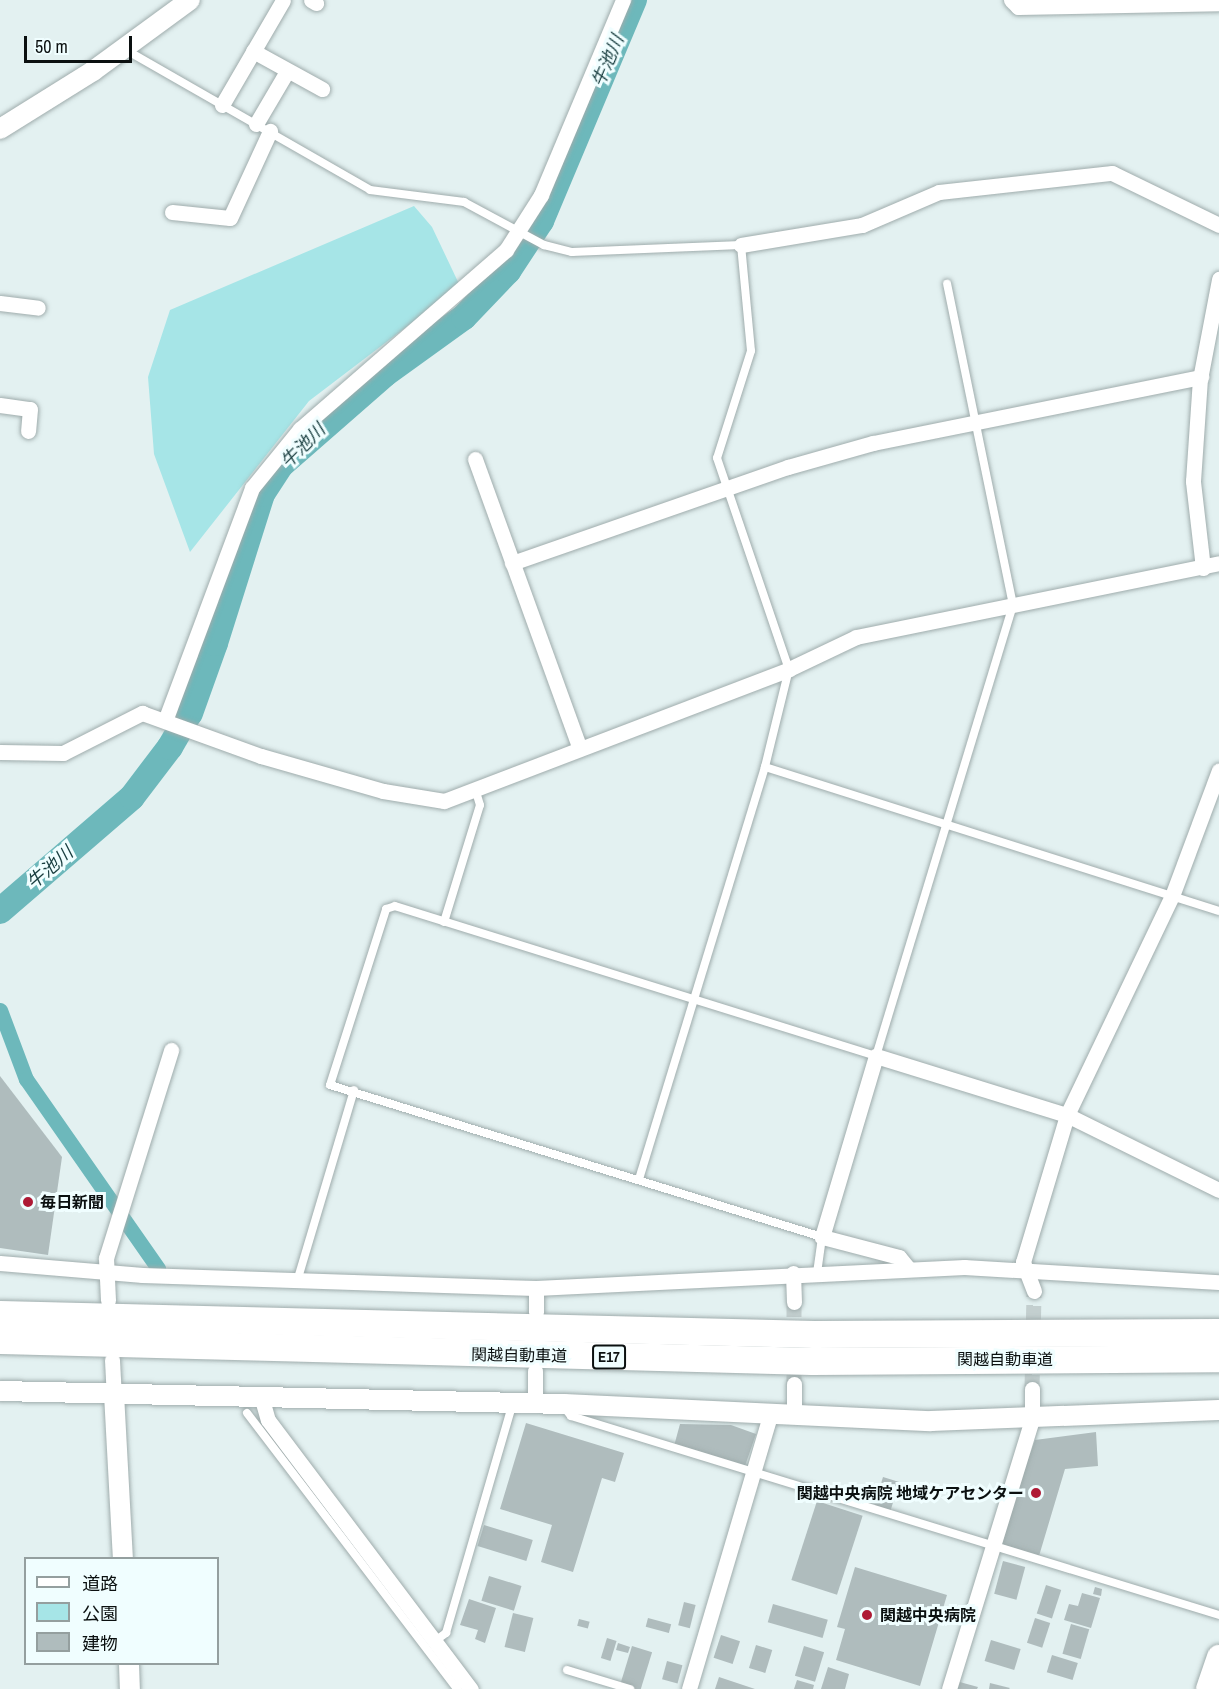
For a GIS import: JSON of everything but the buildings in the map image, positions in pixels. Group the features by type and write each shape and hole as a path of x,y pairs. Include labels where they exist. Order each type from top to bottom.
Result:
{"highway":[{"name":"関越自動車道","path":"0,1314 767,1333 1219,1332"},
{"name":"関越自動車道","path":"0,1340 812,1361 1219,1358"}],"main road":[{"path":"1208,1689 1219,1658"}],"street":[{"path":"0,129 125,49 190,0"},
{"path":"222,105 283,0"},
{"path":"169,719 252,488 300,429 498,258 541,195 623,0"},
{"path":"1011,0 1018,7 1219,3"},
{"path":"253,51 286,73 322,89"},
{"path":"172,212 230,218 286,73"},
{"path":"741,245 862,225 939,192 1112,173 1219,225"},
{"path":"1203,568 1193,481 1201,377 1219,279"},
{"path":"0,303 38,308"},
{"path":"512,563 725,489 873,443 1201,377"},
{"path":"0,405 30,409 28,431"},
{"path":"475,459 579,746"},
{"path":"0,752 63,753 142,713 169,719 261,756 383,791 444,801 476,792 579,746 789,669 856,637 1219,563"},
{"path":"1034,1291 1029,1270 1023,1262 1067,1115 1172,896 1219,770"},
{"path":"108,1300 106,1274 171,1050"},
{"path":"908,1268 899,1257 822,1238 876,1056 1067,1115 1219,1190"},
{"path":"0,1263 106,1274 298,1278 536,1288 908,1268 1029,1270 1219,1282"},
{"path":"793,1273 794,1302"},
{"path":"536,1288 536,1312"},
{"path":"112,1360 123,1557"},
{"path":"535,1371 535,1403"},
{"path":"794,1416 795,1384"},
{"path":"949,1689 1032,1420 1032,1389"},
{"path":"0,1391 513,1402 794,1416 1032,1420 1219,1410"},
{"path":"261,1396 268,1420 471,1689"},
{"path":"689,1689 756,1473 770,1415"},
{"path":"129,1665 130,1689"}],"lane":[{"path":"125,49 263,128 351,184 464,202 518,227 544,245 572,252 741,245 751,343 717,458 725,489 789,669 765,767 639,1179"},
{"path":"817,1273 822,1238 354,1090 330,1085 386,909 395,906 693,1001 876,1056 1013,605 947,284"},
{"path":"765,767 947,827 1219,911"},
{"path":"444,922 480,805 476,792"},
{"path":"298,1278 354,1090"},
{"path":"435,1641 446,1633 513,1402"},
{"path":"564,1404 571,1416 1219,1615"},
{"path":"247,1413 458,1689"},
{"path":"567,1670 630,1689"}],"green space":[{"path":"414,206 432,227 460,286 309,401 190,552 154,454 148,377 170,310"}],"waterway":[{"name":"牛池川","path":"0,911 132,797 170,747 190,713 215,643 262,494 281,465 385,374 464,317 508,271 541,221 634,0"},
{"path":"0,1010 26,1079 158,1268"}],"tunnel":[{"path":"1032,1389 1034,1291"},
{"path":"794,1302 794,1384"}],"place":[{"name":"毎日新聞","path":"28,1202"},
{"name":"関越中央病院 地域ケアセンター","path":"1036,1493"},
{"name":"関越中央病院","path":"867,1615"}]}
